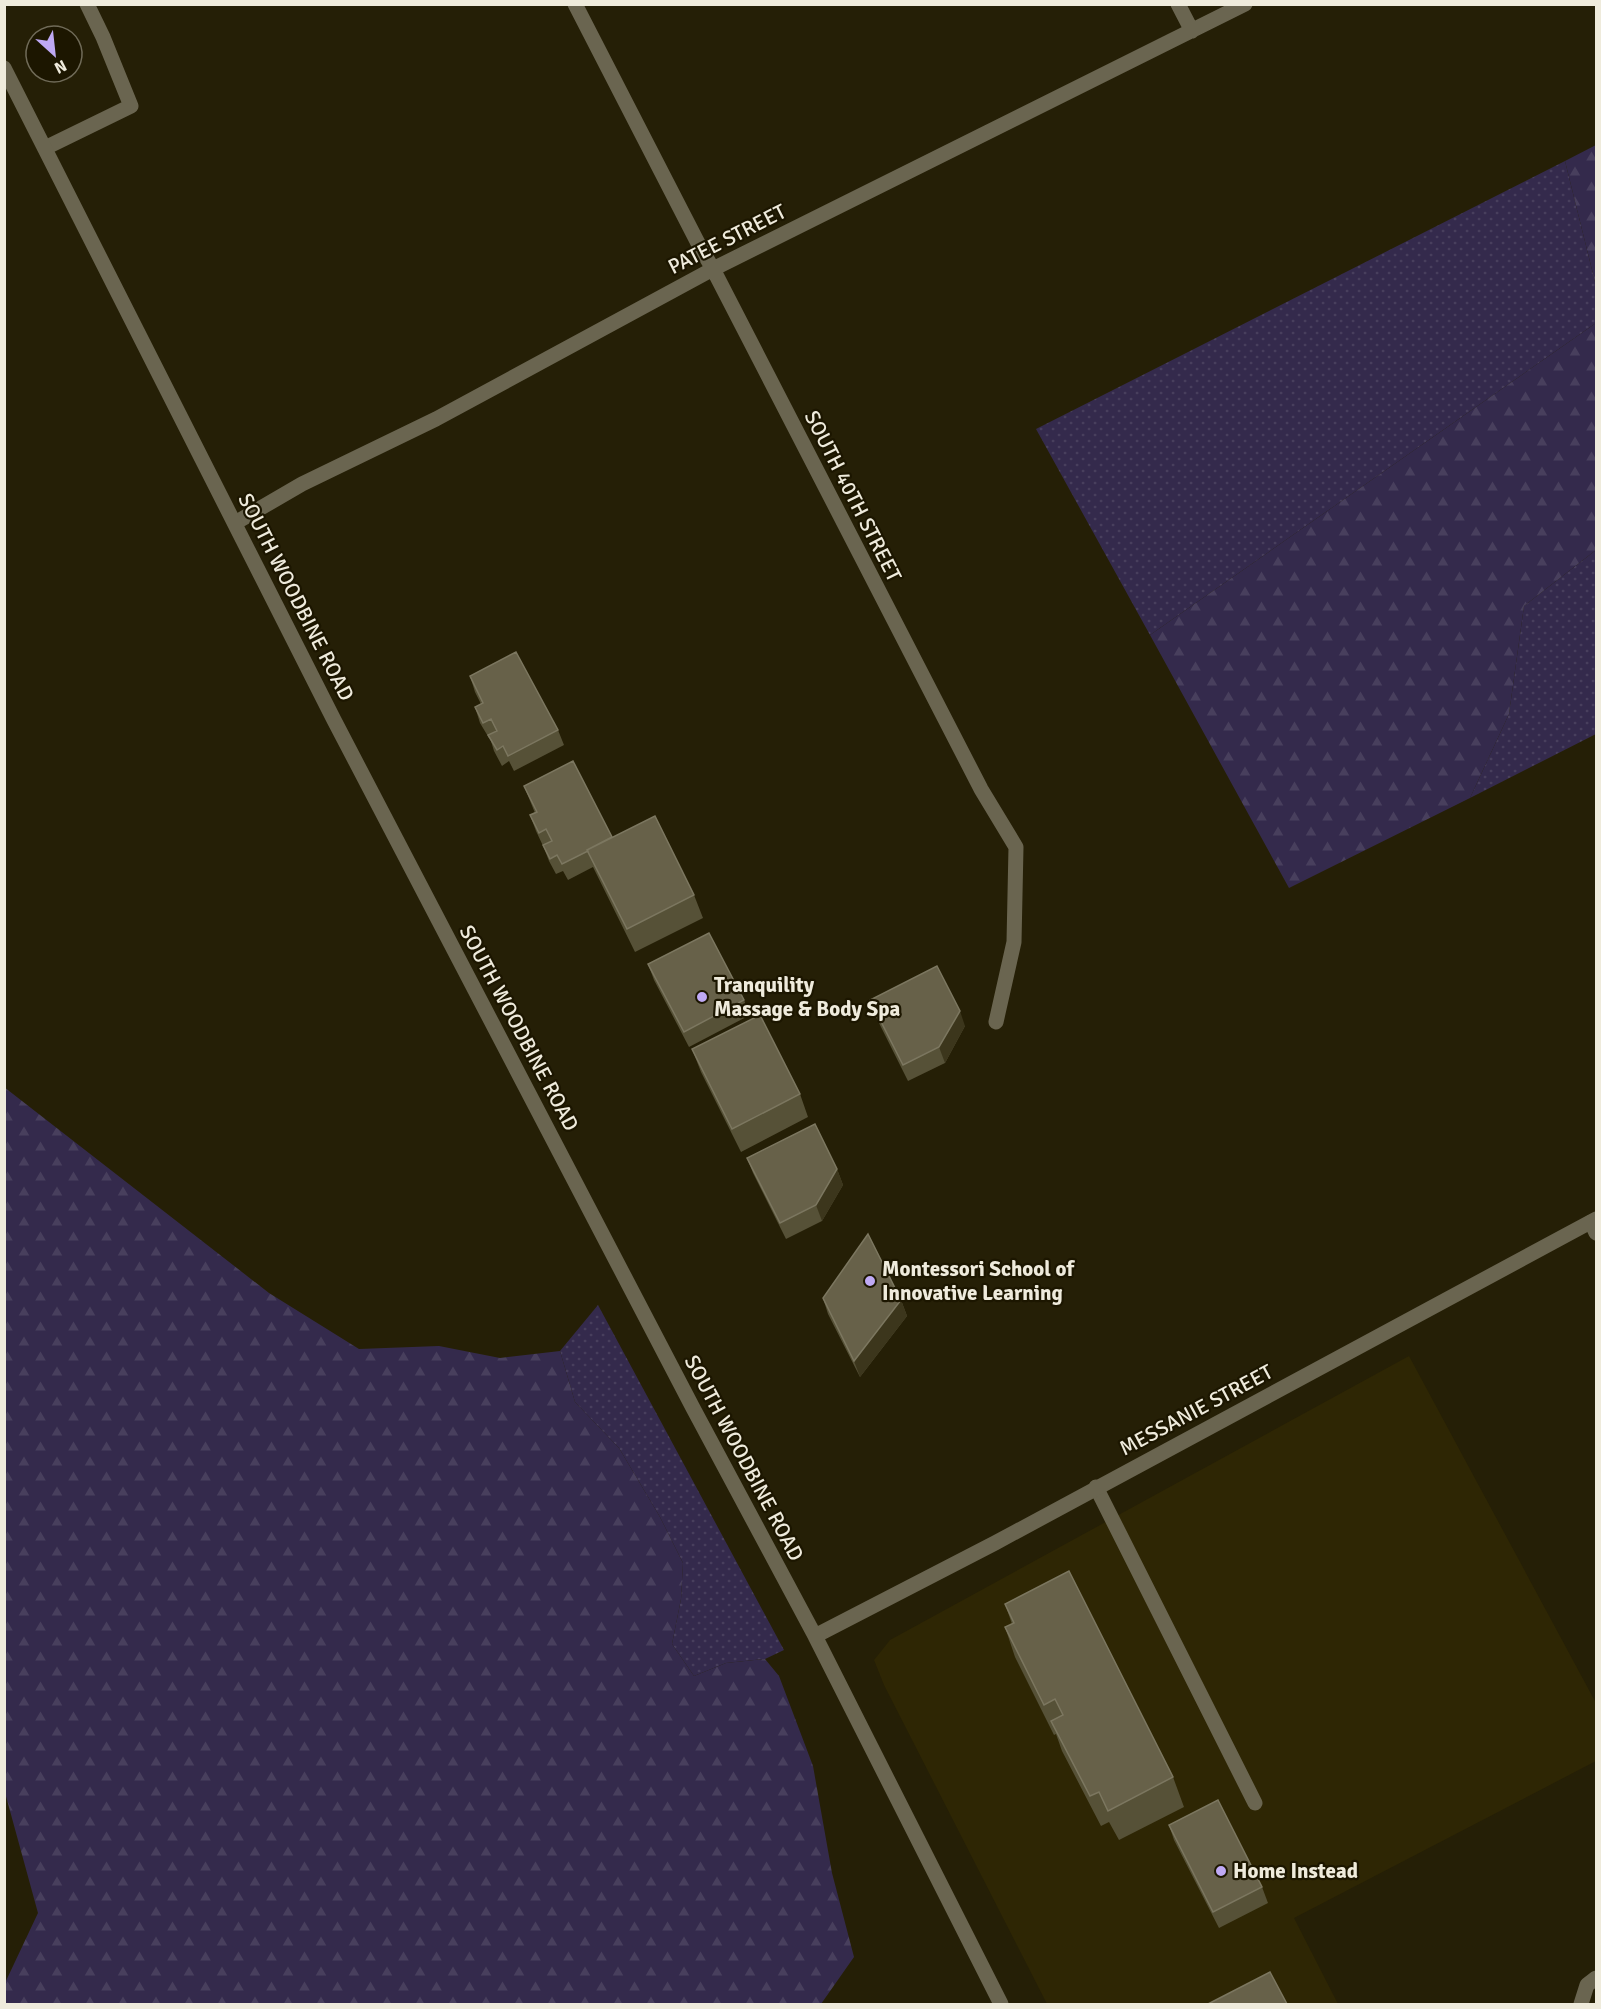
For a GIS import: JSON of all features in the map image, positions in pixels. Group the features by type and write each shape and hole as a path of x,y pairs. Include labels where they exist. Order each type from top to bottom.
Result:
{"street":[{"path":"45,148 131,106 87,4"},
{"name":"SOUTH 40TH STREET","path":"575,4 981,789 1016,847 1014,942 996,1022"},
{"path":"1178,4 1192,31"},
{"name":"PATEE STREET","path":"235,523 303,484 436,419 713,269 1245,4"},
{"name":"SOUTH WOODBINE ROAD","path":"4,68 334,720 682,1387 815,1636 1001,2004"},
{"name":"MESSANIE STREET","path":"815,1636 1595,1225"},
{"path":"1096,1487 1255,1803"},
{"path":"1581,2004 1587,1985 1596,1978"}],"shaded area":[{"path":"1409,1356 1596,1703 1596,1761 1294,1918 1338,2004 1047,2004 884,1685 874,1660 890,1640"}],"green space":[{"path":"1596,145 1596,286 1565,161"},
{"path":"1565,161 1596,286 1596,323 1150,635 1036,429"},
{"path":"1596,323 1596,550 1524,606 1509,714 1470,798 1289,888 1150,635"},
{"path":"1596,550 1596,734 1470,798 1509,714 1524,606"},
{"path":"4,1087 269,1293 359,1349 439,1346 500,1358 560,1351 575,1402 619,1448 660,1517 683,1563 681,1599 672,1644 694,1676 726,1663 765,1659 779,1676 813,1766 832,1873 854,1957 821,2004 5,2004 5,1983 38,1913 4,1789"},
{"path":"598,1305 784,1650 765,1659 726,1663 694,1676 672,1644 681,1599 683,1563 660,1517 619,1448 575,1402 560,1351"}],"building":[{"path":"516,652 558,730 508,756 503,746 497,750 488,735 497,731 491,719 483,723 475,707 483,703 470,676"},
{"path":"573,761 612,837 562,864 557,855 550,859 543,845 552,841 546,829 539,833 530,815 537,812 524,786"},
{"path":"655,816 694,895 627,929 587,850"},
{"name":"Tranquility Massage & Body Spa","path":"709,933 744,1000 684,1032 648,964"},
{"path":"937,966 960,1011 939,1047 903,1065 870,1000"},
{"path":"760,1015 800,1094 732,1129 692,1049"},
{"path":"815,1124 837,1169 816,1205 780,1223 747,1158"},
{"name":"Montessori School of Innovative Learning","path":"868,1234 901,1300 854,1361 823,1298"},
{"path":"1069,1571 1173,1777 1108,1811 1099,1792 1090,1796 1051,1721 1063,1715 1055,1699 1044,1705 1005,1627 1014,1623 1005,1604"},
{"name":"Home Instead","path":"1218,1800 1262,1887 1213,1912 1169,1825"},
{"path":"1270,1972 1287,2004 1208,2004"}],"place":[{"name":"Tranquility Massage & Body Spa","path":"702,997"},
{"name":"Montessori School of Innovative Learning","path":"870,1281"},
{"name":"Home Instead","path":"1221,1871"}]}
